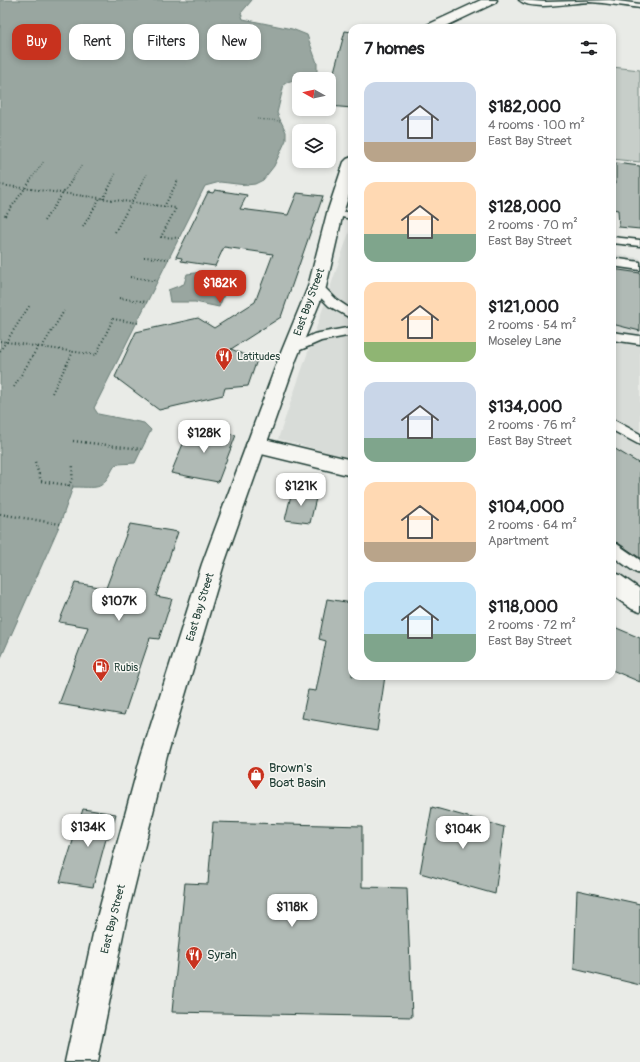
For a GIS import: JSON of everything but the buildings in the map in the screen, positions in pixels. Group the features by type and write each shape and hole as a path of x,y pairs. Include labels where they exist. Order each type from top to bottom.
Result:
{"main road":[{"path":"441,24 492,0"},
{"name":"East Bay Street","path":"81,1062 110,926 154,756 213,564 291,350 317,287 344,210 348,186"},
{"path":"256,445 348,467"},
{"path":"616,585 640,602"}],"lane":[{"path":"523,0 546,4 590,0 640,6"},
{"path":"616,240 640,243"},
{"path":"616,263 640,266"},
{"path":"317,287 333,303 348,312"},
{"path":"291,350 318,338 348,332"},
{"path":"616,337 640,340"},
{"path":"616,426 640,440"},
{"path":"616,551 640,568"}],"path":[{"path":"257,119 281,121"},
{"path":"5,216 44,161"},
{"path":"44,221 82,165"},
{"path":"83,227 116,173"},
{"path":"115,232 147,174"},
{"path":"164,207 178,179"},
{"path":"0,185 176,208 161,237 180,238"},
{"path":"144,257 169,260"},
{"path":"130,277 158,281"},
{"path":"119,298 147,302"},
{"path":"0,351 30,305"},
{"path":"42,348 64,311"},
{"path":"0,341 96,355 113,319 138,323"},
{"path":"14,387 38,347"},
{"path":"52,393 73,352"},
{"path":"73,441 142,449"},
{"path":"34,462 41,481 73,486"},
{"path":"68,486 72,480 73,464"},
{"path":"0,514 60,524"}],"shaded area":[{"path":"0,0 252,0 241,13 243,19 292,29 307,35 317,63 317,72 292,72 292,81 284,84 277,113 286,132 286,140 274,166 263,180 255,184 246,185 220,182 205,186 94,408 98,414 144,423 151,430 135,463 115,465 103,484 99,486 73,487 60,524 0,660"},
{"path":"616,67 640,70 640,162 616,159"},
{"path":"348,236 348,458 278,439"},
{"path":"616,255 640,258 640,591 616,574"},
{"path":"203,272 204,287 225,292 219,307 195,302 170,302 168,290 184,284 187,274"}],"place":[{"name":"Latitudes","path":"224,371"},
{"name":"Rubis","path":"101,682"},
{"name":"Brown's Boat Basin","path":"256,790"},
{"name":"Syrah","path":"194,970"}]}
